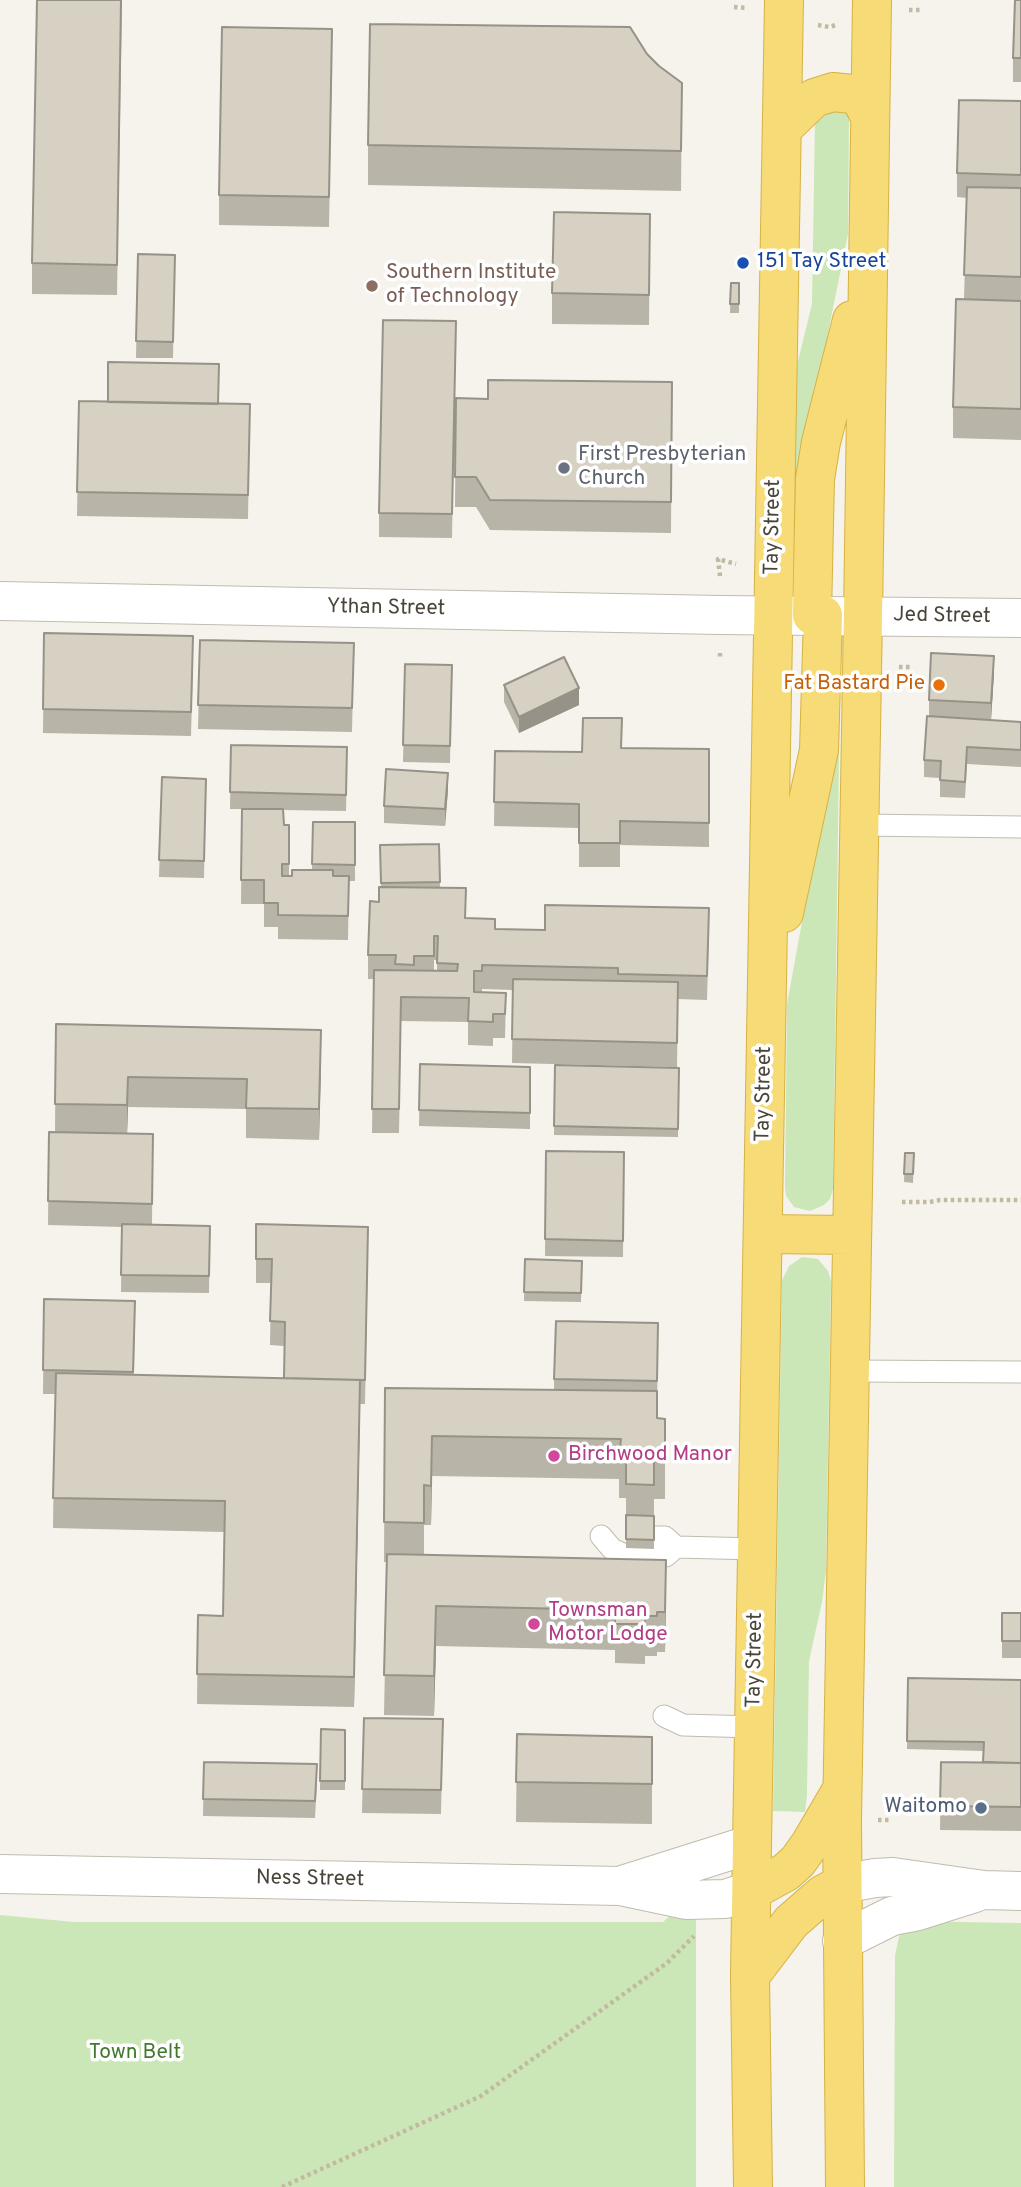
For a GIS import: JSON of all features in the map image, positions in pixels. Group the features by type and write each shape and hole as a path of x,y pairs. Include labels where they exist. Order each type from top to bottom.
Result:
{"highway":[{"path":"845,2187 842,1789 872,0"},
{"name":"Tay Street","path":"754,2187 750,1976 772,615 783,128 768,4"},
{"path":"783,128 814,98 832,92 852,94 861,99 870,117"},
{"path":"766,1022 778,944 819,750 815,479 821,442 855,309 868,239"},
{"path":"763,1234 852,1235"},
{"path":"752,1890 786,1871 797,1861 842,1789"},
{"path":"750,1976 791,1922 822,1895 842,1884"}],"street":[{"name":"Ythan Street","path":"0,601 818,615"},
{"name":"Jed Street","path":"818,615 1021,618"},
{"name":"Ness Street","path":"620,1886 752,1844"},
{"name":"Ness Street","path":"0,1874 620,1886 686,1900 725,1899 752,1890"},
{"path":"842,1884 893,1877 1002,1891"},
{"path":"842,1941 892,1916 1002,1891"}],"lane":[{"path":"859,825 1021,827"},
{"path":"849,1371 1021,1372"},
{"path":"626,1536 601,1536 612,1549 625,1555 666,1556 676,1547 758,1549"},
{"path":"654,1537 666,1537 676,1547"},
{"path":"664,1716 683,1725 755,1727"}],"path":[{"path":"734,7 768,4"},
{"path":"814,22 823,27 840,23"},
{"path":"720,576 718,559 736,565"},
{"path":"720,653 720,660"},
{"path":"898,667 912,667"},
{"path":"902,1202 1021,1200"},
{"path":"282,2187 481,2096 667,1963 699,1930"}],"green space":[{"path":"821,110 847,112 849,120 848,234 804,451 798,550 794,550 797,365 812,304 815,120"},
{"path":"836,688 840,688 833,1189 830,1199 824,1205 810,1211 794,1207 786,1196 785,1187 787,1004 833,752"},
{"path":"802,1257 818,1259 828,1271 831,1281 826,1571 809,1661 805,1812 773,1811 782,1280 789,1266"},
{"name":"Town Belt","path":"673,1913 696,1914 696,2187 0,2187 0,1915 74,1922 663,1922"},
{"path":"902,1921 1021,1923 1021,2187 894,2187 895,1956"}],"building":[{"path":"37,0 121,0 117,265 32,263"},
{"path":"1015,0 1021,0 1021,58 1013,58"},
{"path":"370,24 630,27 647,54 682,83 681,151 368,145"},
{"path":"222,27 332,29 329,197 219,195"},
{"path":"959,100 1021,101 1021,175 957,173"},
{"path":"967,187 1021,188 1021,277 964,275"},
{"path":"554,212 650,214 649,295 552,293"},
{"path":"138,254 175,255 173,342 136,341"},
{"path":"731,283 739,283 739,304 730,304"},
{"path":"956,299 1021,301 1021,409 953,407"},
{"path":"383,320 456,321 452,514 379,513"},
{"path":"108,362 219,364 218,404 108,402"},
{"name":"First Presbyterian Church","path":"488,380 672,382 671,502 490,500 476,477 455,477 456,398 488,399"},
{"path":"79,401 250,404 248,495 77,492"},
{"path":"44,633 193,636 191,712 43,709"},
{"path":"200,640 354,643 352,708 198,705"},
{"path":"931,653 994,656 991,703 929,700"},
{"path":"564,657 579,688 519,717 504,685"},
{"path":"405,664 452,665 450,746 403,745"},
{"path":"927,716 1021,722 1021,750 967,747 965,782 940,780 941,761 924,760"},
{"path":"583,718 622,718 621,748 709,749 709,823 620,821 620,843 579,843 579,804 494,802 495,751 582,752"},
{"path":"231,745 347,747 346,795 230,792"},
{"path":"386,769 448,773 445,809 384,806"},
{"path":"162,777 206,779 204,861 159,860"},
{"path":"242,809 283,809 284,825 289,825 289,864 282,864 282,876 292,876 292,870 333,870 333,876 349,876 348,916 278,915 278,903 264,903 264,880 241,880"},
{"path":"313,822 355,822 355,865 312,864"},
{"path":"439,844 440,882 381,883 380,845"},
{"path":"379,887 466,888 465,918 495,919 495,929 545,930 545,905 709,908 707,976 618,974 618,968 482,965 482,971 474,971 474,992 506,993 505,1014 493,1014 493,1022 468,1021 469,998 401,997 399,1109 372,1109 374,970 457,971 458,964 437,963 438,936 434,936 434,956 414,956 414,965 395,964 396,955 368,955 370,901 379,902"},
{"path":"513,979 678,982 677,1043 512,1039"},
{"path":"56,1024 321,1030 319,1109 246,1108 247,1079 128,1077 127,1105 55,1104"},
{"path":"420,1064 530,1067 530,1113 419,1110"},
{"path":"555,1065 679,1068 678,1129 554,1126"},
{"path":"49,1132 153,1134 152,1204 48,1201"},
{"path":"546,1151 624,1152 623,1241 545,1239"},
{"path":"905,1153 914,1153 913,1174 904,1174"},
{"path":"122,1224 210,1226 209,1276 121,1275"},
{"path":"256,1224 368,1227 365,1380 284,1378 285,1322 270,1321 272,1259 256,1259"},
{"path":"525,1259 582,1261 581,1293 524,1292"},
{"path":"44,1299 135,1301 133,1372 43,1370"},
{"path":"556,1321 658,1323 657,1381 554,1379"},
{"path":"56,1373 360,1380 354,1677 197,1674 198,1615 223,1616 225,1501 53,1498"},
{"path":"385,1388 657,1391 657,1418 665,1419 665,1460 654,1459 654,1485 626,1484 626,1459 619,1458 621,1439 432,1436 431,1486 424,1485 424,1523 384,1522"},
{"path":"626,1515 654,1516 654,1540 626,1539"},
{"path":"387,1554 666,1560 665,1612 657,1612 657,1616 645,1616 645,1624 615,1624 615,1610 436,1606 434,1676 384,1675"},
{"path":"1002,1613 1021,1613 1021,1641 1002,1641"},
{"path":"908,1678 1021,1680 1021,1763 983,1762 984,1742 907,1741"},
{"path":"364,1718 443,1719 441,1790 362,1789"},
{"path":"321,1729 345,1730 345,1781 320,1781"},
{"path":"517,1734 652,1737 652,1784 516,1782"},
{"path":"204,1762 317,1764 315,1801 203,1799"},
{"path":"941,1762 1021,1763 1021,1807 940,1806"}],"place":[{"name":"151 Tay Street","path":"743,263"},
{"name":"Southern Institute of Technology","path":"372,286"},
{"name":"First Presbyterian Church","path":"564,468"},
{"name":"Fat Bastard Pie","path":"939,685"},
{"name":"Birchwood Manor","path":"554,1456"},
{"name":"Townsman Motor Lodge","path":"534,1624"},
{"name":"Waitomo","path":"981,1808"}]}
